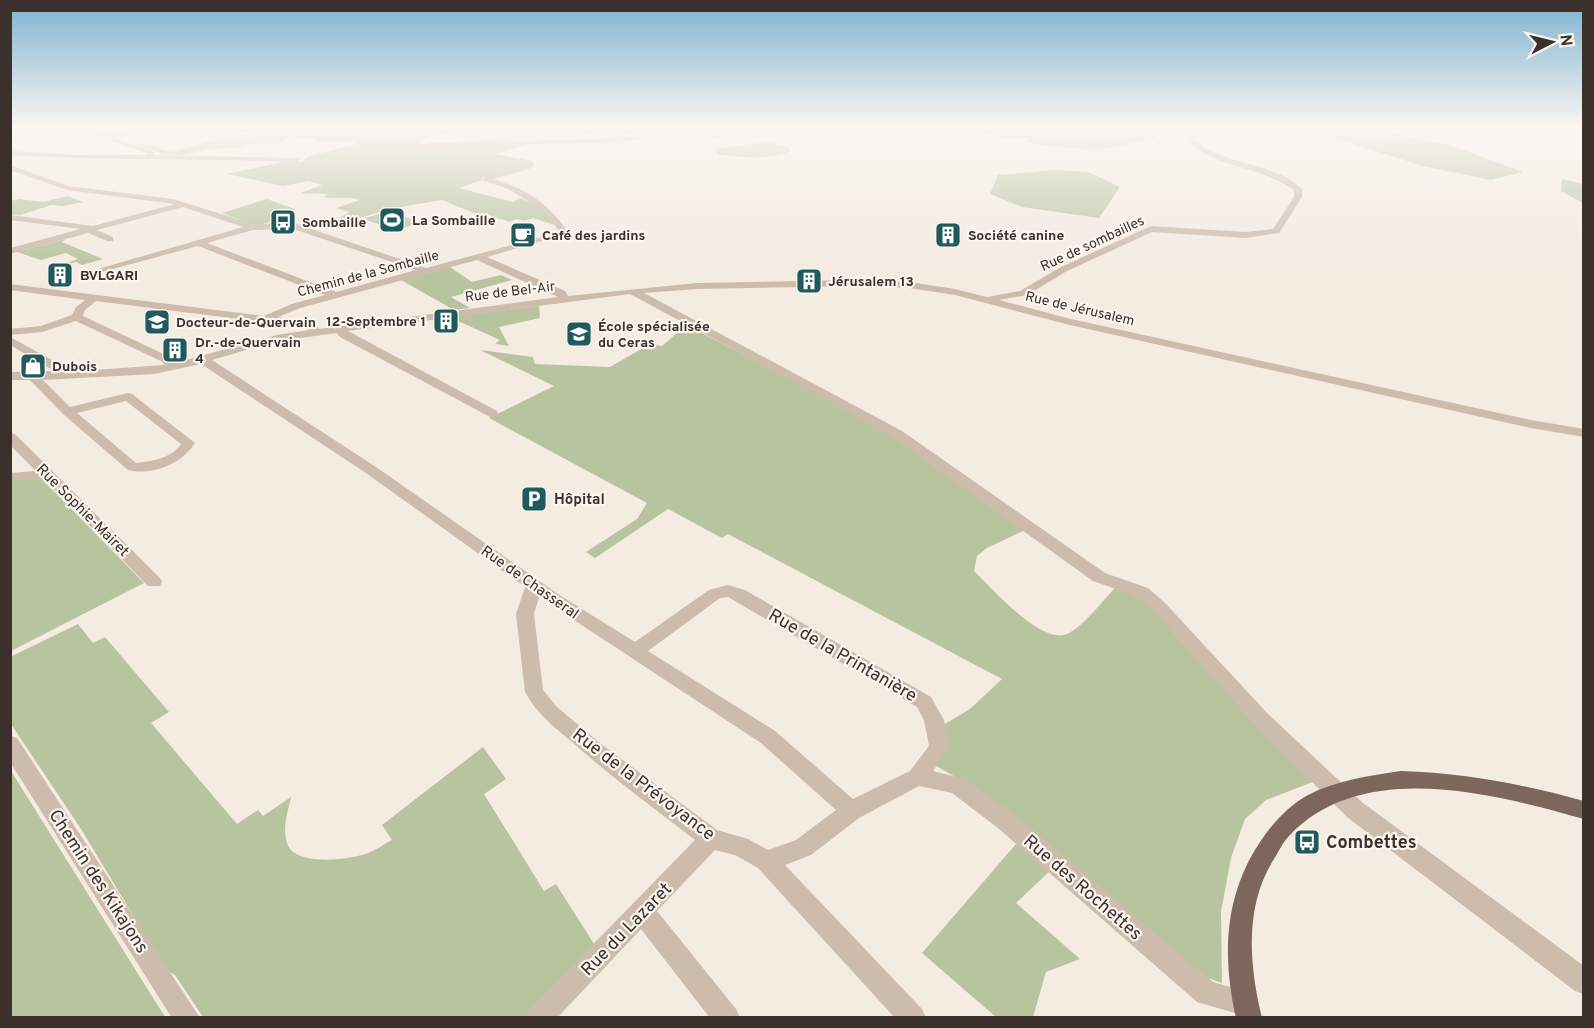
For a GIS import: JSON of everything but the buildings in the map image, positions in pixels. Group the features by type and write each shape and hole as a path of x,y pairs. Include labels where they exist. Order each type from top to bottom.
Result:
{"main road":[{"path":"1247,1010 1240,942 1242,908 1250,880 1264,850 1281,828 1298,813 1337,792 1394,781 1443,780 1526,793 1584,810"}],"street":[{"path":"32,175 67,188 185,204 252,227"},
{"name":"Chemin de la Sombaille","path":"266,319 286,309 565,233 546,208 512,187 485,179 492,175"},
{"name":"Rue de sombailles","path":"985,300 1015,296 1064,269 1151,229 1246,235 1276,231 1298,197 1298,189 1290,181 1277,175"},
{"path":"10,251 185,204"},
{"path":"10,217 91,230 110,239"},
{"path":"101,271 252,227 285,226 299,227 428,271"},
{"path":"199,243 335,295"},
{"path":"140,247 158,254"},
{"name":"Rue de Bel-Air","path":"10,376 57,376 171,368 267,340 564,299 561,293 479,257"},
{"name":"Rue de Jérusalem","path":"564,299 697,286 852,283 932,287 1070,322 1531,424 1584,433"},
{"path":"10,286 309,325 315,332"},
{"path":"632,291 860,412 897,434 1098,577 1142,592 1159,607 1261,719 1355,810 1440,876 1584,981"},
{"path":"77,317 80,309 95,297"},
{"path":"10,332 42,329 77,317 168,360 171,368"},
{"path":"341,328 344,335 492,414"},
{"path":"10,340 61,370 57,376"},
{"name":"Rue de Chasseral","path":"202,359 371,470 534,586 768,737 818,778 851,811"},
{"path":"33,376 67,411 133,467 171,460 184,451 189,443 128,397 67,411"},
{"name":"Rue Sophie-Mairet","path":"10,437 154,582"},
{"path":"10,477 49,475"},
{"name":"Rue de la Prévoyance","path":"534,586 525,614 534,692 550,712 594,750 711,839 740,846 766,861 913,1017"},
{"name":"Rue de la Printanière","path":"634,652 715,594 728,591 739,594 924,702 934,720 939,747 917,777 851,811 803,848 766,861"},
{"name":"Chemin des Kikajons","path":"10,744 187,1017"},
{"name":"Rue des Rochettes","path":"917,777 957,785 1006,820 1206,993 1247,1010"},
{"name":"Rue du Lazaret","path":"546,1015 711,839"},
{"path":"643,912 726,1017"}],"green space":[{"path":"232,175 489,175 482,177 482,180 459,188 513,202 521,198 544,209 558,226 533,218 525,221 516,219 510,222 485,214 481,216 442,200 389,209 354,220 339,218 350,212 336,208 360,200 301,193 322,185 308,181 283,186"},
{"path":"998,175 1094,175 1120,187 1099,218 1022,207 990,194"},
{"path":"1467,175 1511,175 1491,180"},
{"path":"1562,179 1583,184 1583,203 1561,191"},
{"path":"68,196 83,202 63,206 51,205 20,215 11,214 11,201 19,199 43,202"},
{"path":"267,199 295,209 276,215 283,218 256,226 222,213"},
{"name":"La Sombaille","path":"387,211 421,222 397,230 363,219"},
{"path":"66,239 62,242 103,259 82,265 76,262 65,265 63,264 78,259 66,253 41,260 17,252"},
{"path":"450,267 472,282 501,275 512,280 451,297 470,308 454,310 401,280"},
{"path":"539,306 540,318 499,327 509,346 495,344 500,340 456,320 459,318 456,316"},
{"path":"686,325 876,423 1027,529 987,548 977,556 974,571 1018,613 1044,631 1056,635 1067,634 1086,619 1117,586 1136,596 1162,615 1315,781 1266,800 1245,819 1231,858 1221,912 1222,983 1205,977 984,794 933,764 945,724 970,709 1002,679 728,534 722,538 668,509 595,558 586,552 637,519 647,503 489,418 554,386 480,350 533,357 535,364 610,367 650,344 643,342 662,346"},
{"path":"41,478 144,583 11,651 11,480"},
{"path":"78,624 93,643 105,637 169,712 151,723 237,824 258,810 263,816 291,797 285,832 287,843 292,851 300,856 323,860 349,858 368,853 392,840 382,825 483,747 506,779 484,794 544,891 556,884 596,947 527,1017 203,1017 175,975 166,970 81,829 11,724 10,657"},
{"path":"11,771 165,1017 11,1017"},
{"path":"1016,844 1053,868 1016,903 1080,959 1046,972 1033,1017 997,1018 922,953"}],"place":[{"name":"La Sombaille","path":"392,220"},
{"name":"Sombaille","path":"283,222"},
{"name":"Café des jardins","path":"523,235"},
{"name":"Société canine","path":"948,235"},
{"name":"BVLGARI","path":"60,275"},
{"name":"Jérusalem 13","path":"809,281"},
{"name":"12-Septembre 1","path":"446,321"},
{"name":"Docteur-de-Quervain","path":"157,322"},
{"name":"École spécialisée du Ceras","path":"579,334"},
{"name":"Dr.-de-Quervain 4","path":"175,350"},
{"name":"Dubois","path":"33,366"},
{"name":"Hôpital","path":"534,499"},
{"name":"Combettes","path":"1307,842"}]}
